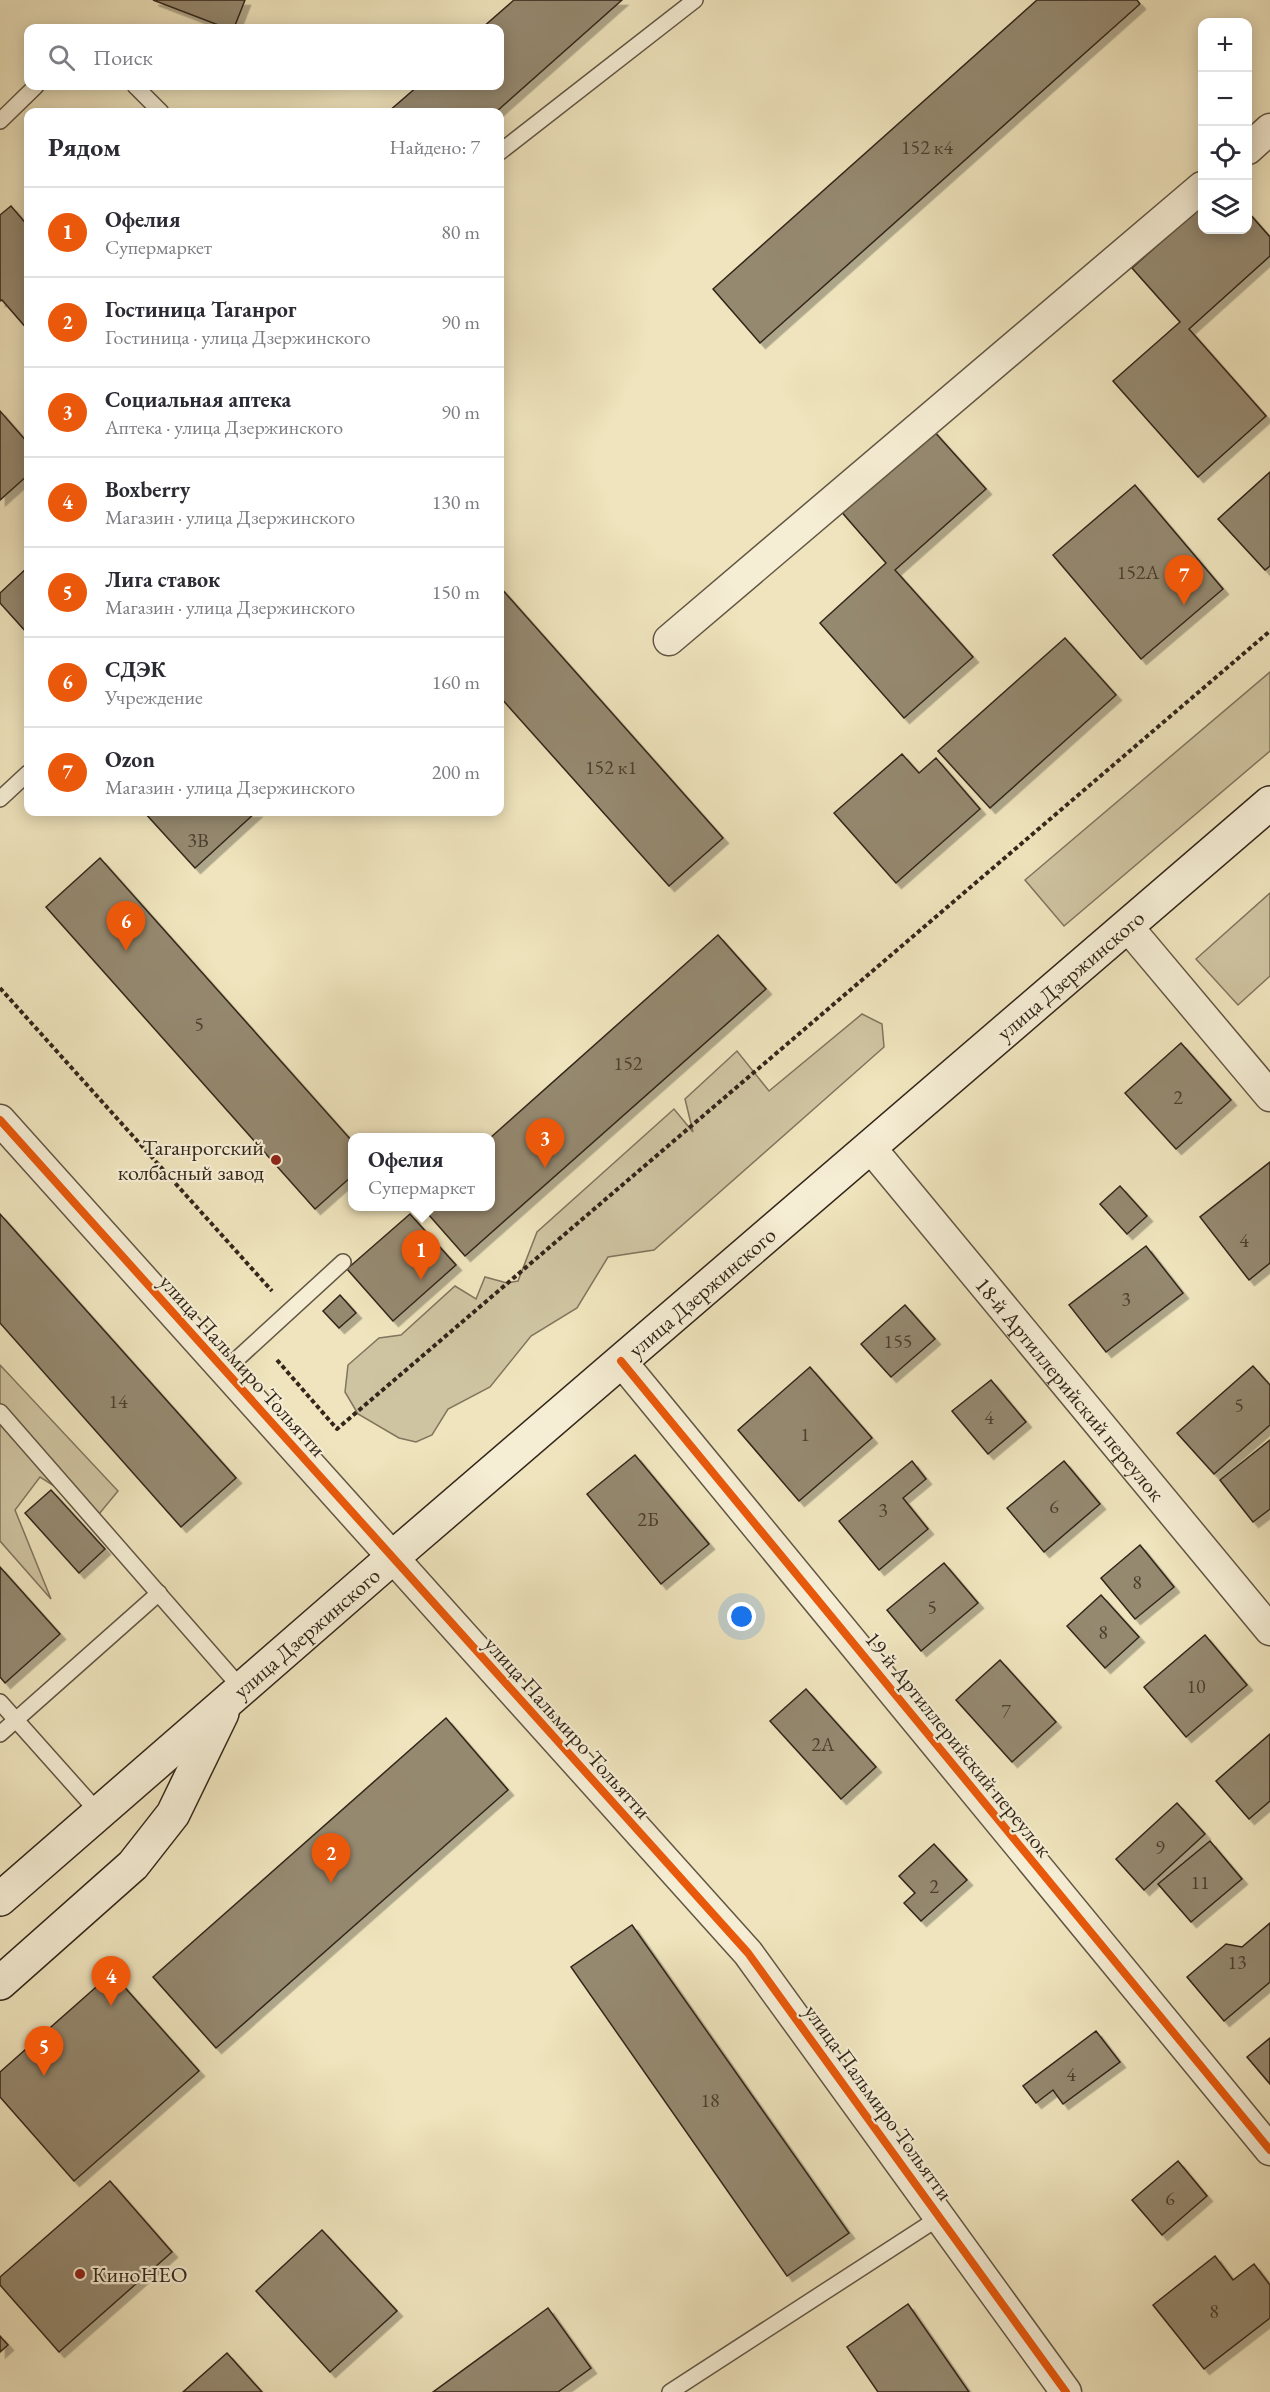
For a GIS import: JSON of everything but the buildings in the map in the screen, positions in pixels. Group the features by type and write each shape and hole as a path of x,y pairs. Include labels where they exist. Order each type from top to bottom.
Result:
{"main road":[{"name":"улица Дзержинского","path":"0,1899 392,1558 1270,803"},
{"path":"0,1983 133,1865 173,1814 235,1695"}],"street":[{"path":"1252,145 1270,129"},
{"path":"669,640 1198,191"},
{"path":"1127,926 1270,1096"},
{"name":"улица Пальмиро Тольятти","path":"0,1120 748,1953 1066,2392"},
{"name":"18-й Артиллерийский переулок","path":"870,1147 1270,1630"},
{"name":"19-й Артиллерийский переулок","path":"621,1361 1270,2150"}],"lane":[{"path":"504,149 695,0"},
{"path":"0,120 32,90"},
{"path":"139,90 157,108"},
{"path":"0,799 24,777"},
{"path":"224,1371 344,1262"},
{"path":"0,1412 159,1593 235,1695"},
{"path":"0,1734 159,1593"},
{"path":"0,1702 99,1813"},
{"path":"670,2392 939,2217"}],"path":[{"path":"260,1338 337,1429 1270,631"},
{"path":"0,988 277,1297 286,1314"}],"shaded area":[{"path":"1270,672 1270,751 1064,926 1025,880"},
{"path":"1270,893 1270,976 1238,1005 1196,959"},
{"path":"862,1014 882,1024 884,1047 654,1250 608,1257 577,1308 531,1336 490,1387 448,1409 432,1435 416,1442 399,1438 358,1414 345,1392 348,1365 379,1338 401,1335 455,1286 476,1299 485,1277 507,1283 518,1281 537,1232 674,1109 693,1132 685,1099 737,1051 769,1091"},
{"path":"0,1365 118,1491 99,1514 40,1477 15,1510 51,1599 0,1541"}],"cycle path":[{"path":"0,1120 748,1953 1066,2392"},
{"path":"621,1361 1270,2150"}],"place":[{"name":"Ozon","path":"1184,605"},
{"name":"СДЭК","path":"126,951"},
{"name":"Таганрогский колбасный завод","path":"276,1160"},
{"name":"Социальная аптека","path":"545,1168"},
{"name":"Офелия","path":"421,1280"},
{"name":"Гостиница Таганрог","path":"331,1883"},
{"name":"Boxberry","path":"111,2006"},
{"name":"Лига ставок","path":"44,2076"},
{"name":"КиноНЕО","path":"80,2274"}]}
